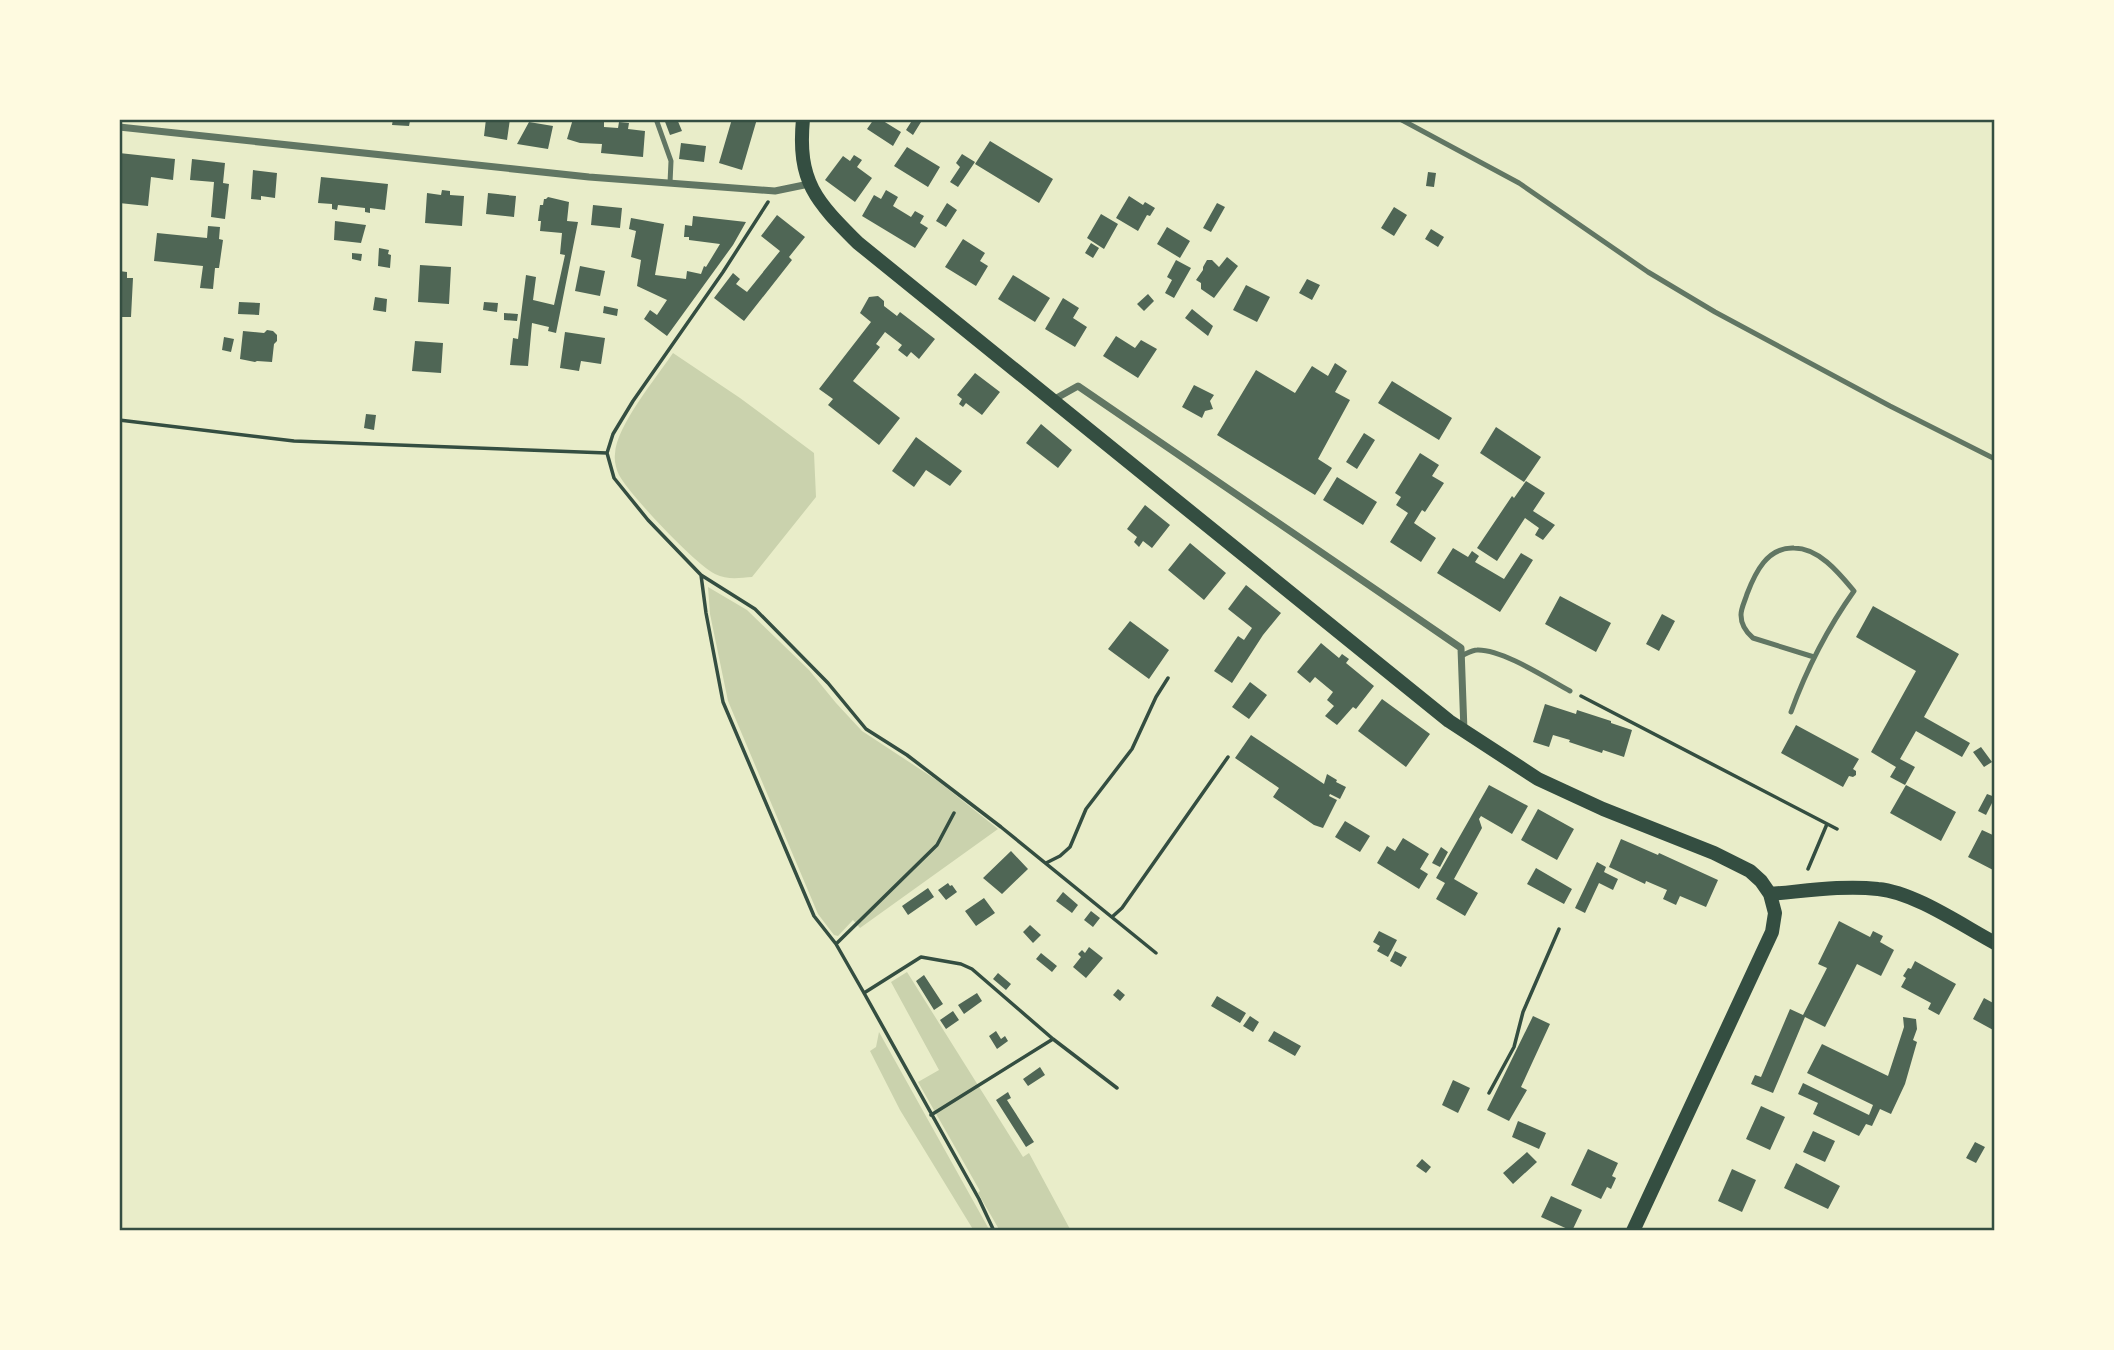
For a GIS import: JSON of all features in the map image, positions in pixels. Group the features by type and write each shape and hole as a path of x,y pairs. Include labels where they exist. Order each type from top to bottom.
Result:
{"main road":[{"path":"803,119 802,156 809,184 827,213 858,243 1464,731 1538,779 1603,809 1737,863 1761,881 1770,894 1775,913 1768,943 1633,1231"},
{"path":"1770,894 1844,887 1880,889 1905,896 1995,943"}],"street":[{"path":"119,127 537,172 670,183 775,191 809,184"},
{"path":"1052,401 1078,386 1461,648 1464,731"}],"lane":[{"path":"656,119 671,160 670,183"},
{"path":"1400,119 1519,183 1648,272 1715,312 1995,459"},
{"path":"1791,712 1814,657 1835,618 1854,591 1830,565 1813,554 1793,547 1778,551 1758,569 1741,610 1741,618 1747,633 1753,638 1814,657"},
{"path":"1461,656 1475,650 1494,653 1517,662 1570,691"}],"path":[{"path":"775,191 613,434 607,453 614,478 648,520 701,575 755,609 828,683 866,729 907,755 1156,953"},
{"path":"119,420 294,441 607,453"},
{"path":"701,575 723,702 814,916 835,944 864,993 994,1231"},
{"path":"1046,863 1066,852 1086,808 1138,740 1156,697 1168,678"},
{"path":"1570,691 1837,829"},
{"path":"1112,918 1122,908 1228,757"},
{"path":"835,944 937,845 954,813"},
{"path":"1808,869 1828,824"},
{"path":"1489,1093 1514,1046 1523,1012 1559,929"},
{"path":"864,993 921,957 961,964 991,984 1053,1039 1117,1088"},
{"path":"931,1115 1053,1039"}],"green space":[{"path":"673,353 814,453 816,497 752,577 724,577 706,568 649,512 625,484 617,470 615,454 622,430 638,402"},
{"path":"708,587 747,610 809,670 862,731 938,781 998,829 860,928 853,920 838,936 834,935 818,914 728,701 710,614"},
{"path":"907,972 1023,1157 1029,1153 1071,1231 1000,1231 918,1082 939,1070 891,982"},
{"path":"879,1032 990,1231 974,1231 900,1110 870,1051 876,1047"}],"building":[{"path":"393,119 419,119 419,122 410,121 409,126 392,125"},
{"path":"486,119 510,119 507,140 484,136"},
{"path":"573,119 604,119 604,127 618,128 619,122 629,123 628,129 645,131 643,157 601,153 602,144 580,143 567,139"},
{"path":"664,119 677,119 682,131 670,135"},
{"path":"732,119 757,119 742,170 719,163"},
{"path":"874,119 880,119 901,132 893,146 867,129"},
{"path":"913,119 921,122 913,135 906,130"},
{"path":"529,122 553,126 548,149 517,144"},
{"path":"990,141 1053,179 1039,203 975,164"},
{"path":"681,143 706,146 704,162 679,159"},
{"path":"907,147 940,167 928,187 894,166"},
{"path":"119,153 175,159 173,180 151,177 148,206 119,203"},
{"path":"962,154 975,162 958,187 950,182 960,167 956,163"},
{"path":"854,155 862,160 857,167 872,178 855,202 825,180 843,156 850,161"},
{"path":"192,159 225,163 223,183 229,184 225,219 211,217 214,182 190,180"},
{"path":"253,170 277,173 275,198 261,196 261,200 251,199"},
{"path":"1428,172 1436,173 1434,187 1426,186"},
{"path":"321,177 388,184 385,210 370,208 370,213 365,212 365,208 338,205 337,210 332,209 332,204 318,203"},
{"path":"442,190 450,191 450,195 464,196 462,226 425,223 427,193 441,195"},
{"path":"886,190 898,197 893,206 911,217 915,211 924,216 920,223 928,228 915,248 862,216 874,195 881,199"},
{"path":"488,193 516,196 514,217 486,214"},
{"path":"1129,196 1143,205 1145,202 1155,208 1150,216 1147,215 1138,231 1116,218"},
{"path":"548,197 569,202 567,221 578,222 556,333 548,331 549,327 532,323 528,366 510,365 513,338 518,339 526,275 536,277 533,300 554,305 565,255 560,254 562,233 540,231 540,205 543,205 544,199"},
{"path":"947,203 957,210 946,227 936,221"},
{"path":"1217,203 1225,207 1211,232 1203,228"},
{"path":"593,205 622,208 620,228 591,225"},
{"path":"1394,207 1407,215 1394,236 1381,228"},
{"path":"1101,214 1118,224 1104,249 1087,238"},
{"path":"777,215 805,237 789,257 792,260 744,321 714,298 733,273 740,279 736,284 747,292 780,251 761,236"},
{"path":"693,216 746,222 733,245 667,336 644,319 650,310 657,315 667,300 637,286 641,260 631,257 636,231 629,229 631,218 664,224 655,275 686,279 687,271 701,274 720,244 684,237 685,225 692,226"},
{"path":"335,221 366,225 361,243 334,240"},
{"path":"208,226 220,227 219,239 223,240 219,268 215,268 213,289 200,288 203,266 154,261 157,233 207,238"},
{"path":"1167,227 1190,241 1180,258 1157,244"},
{"path":"1431,229 1444,237 1438,247 1425,239"},
{"path":"963,239 985,253 980,261 988,266 976,286 945,267"},
{"path":"1091,243 1099,248 1093,258 1085,253"},
{"path":"379,248 389,250 390,268 378,266"},
{"path":"352,253 362,254 361,261 352,259"},
{"path":"1227,257 1238,266 1214,298 1201,289 1201,283 1196,280 1207,260 1212,260 1219,267"},
{"path":"1176,260 1191,268 1174,298 1165,293 1172,280 1167,277"},
{"path":"420,265 451,267 449,304 418,302"},
{"path":"580,266 605,271 600,296 575,291"},
{"path":"119,271 127,272 127,278 133,278 131,317 121,317"},
{"path":"1013,275 1050,298 1035,322 998,299"},
{"path":"1307,279 1320,285 1312,300 1299,293"},
{"path":"1246,285 1270,297 1257,322 1233,310"},
{"path":"1148,294 1154,301 1144,311 1137,304"},
{"path":"878,296 884,301 884,306 897,316 900,312 935,339 919,359 911,352 907,357 898,350 902,345 885,332 876,344 880,347 853,381 900,418 879,445 828,405 833,399 819,389 871,322 860,313 869,297"},
{"path":"375,297 387,299 386,312 373,310"},
{"path":"1063,298 1079,308 1073,318 1087,327 1075,347 1045,329"},
{"path":"239,302 260,303 259,315 238,314"},
{"path":"484,302 498,303 497,312 483,310"},
{"path":"604,306 618,309 617,316 603,313"},
{"path":"1192,309 1213,326 1208,336 1185,318"},
{"path":"504,313 518,314 517,321 504,320"},
{"path":"267,330 277,335 272,362 240,359 243,331 264,333"},
{"path":"565,332 605,338 601,364 581,361 579,371 560,368"},
{"path":"1116,336 1135,348 1141,340 1157,349 1138,378 1103,356"},
{"path":"224,337 234,339 231,352 222,350"},
{"path":"415,341 443,343 441,373 412,371"},
{"path":"1335,363 1347,371 1335,392 1350,400 1318,459 1332,468 1315,495 1217,435 1256,370 1295,393 1312,366 1328,376"},
{"path":"975,373 1000,392 982,415 966,403 963,407 959,404 962,399 957,395"},
{"path":"1392,381 1452,418 1439,440 1378,403"},
{"path":"1194,385 1214,395 1210,401 1213,409 1205,411 1202,418 1182,407"},
{"path":"366,414 376,415 374,430 364,428"},
{"path":"1041,424 1072,450 1058,468 1026,443"},
{"path":"1496,427 1541,457 1524,482 1480,453"},
{"path":"1364,433 1375,440 1357,469 1346,462"},
{"path":"916,437 962,471 950,486 926,470 914,487 892,471"},
{"path":"1420,453 1439,465 1432,476 1444,483 1425,512 1422,510 1414,523 1436,538 1421,562 1390,542 1408,513 1396,505 1401,497 1395,493"},
{"path":"1337,477 1377,502 1363,525 1323,500"},
{"path":"1526,481 1545,493 1533,511 1555,525 1543,540 1535,535 1539,528 1525,518 1497,561 1477,548 1512,496 1514,498"},
{"path":"1145,505 1170,525 1152,548 1143,541 1139,547 1134,542 1137,537 1127,529"},
{"path":"1190,543 1226,573 1204,600 1168,570"},
{"path":"1453,548 1468,557 1472,551 1479,556 1475,562 1504,579 1521,553 1533,560 1500,612 1437,573"},
{"path":"1246,585 1281,613 1263,635 1232,683 1214,671 1238,636 1244,640 1252,628 1228,609"},
{"path":"1560,596 1611,623 1596,652 1545,624"},
{"path":"1873,606 1959,654 1924,717 1970,743 1962,757 1916,731 1900,759 1915,767 1905,785 1890,777 1896,767 1871,752 1916,671 1856,637"},
{"path":"1662,614 1675,621 1659,651 1646,644"},
{"path":"1130,621 1169,650 1149,679 1108,649"},
{"path":"1321,643 1339,658 1342,654 1349,659 1346,663 1374,686 1356,709 1353,707 1337,725 1325,716 1334,706 1327,700 1333,692 1315,677 1310,683 1297,672"},
{"path":"1250,682 1267,695 1249,719 1232,707"},
{"path":"1382,699 1430,734 1406,767 1358,731"},
{"path":"1545,704 1576,714 1577,710 1632,730 1624,757 1603,750 1602,753 1553,735 1549,747 1533,742"},
{"path":"1796,725 1859,759 1853,769 1856,775 1849,776 1843,787 1781,753"},
{"path":"1251,735 1324,784 1327,774 1346,787 1340,799 1330,794 1329,796 1337,800 1323,828 1314,825 1273,797 1279,788 1235,758"},
{"path":"1981,747 1992,762 1984,767 1973,752"},
{"path":"1489,785 1528,806 1512,834 1481,816 1479,819 1482,828 1454,879 1478,893 1465,916 1436,899 1445,883 1436,878"},
{"path":"1906,785 1956,812 1941,841 1890,813"},
{"path":"1987,794 1995,797 1986,815 1978,811"},
{"path":"1538,809 1574,829 1557,860 1521,840"},
{"path":"1345,821 1370,836 1360,852 1335,837"},
{"path":"1982,830 1995,836 1995,871 1968,857"},
{"path":"1403,838 1429,854 1420,869 1428,874 1419,889 1377,863 1387,846 1395,851"},
{"path":"1621,839 1718,880 1706,907 1680,896 1676,905 1663,899 1667,890 1646,881 1645,884 1609,867"},
{"path":"1441,847 1448,852 1440,867 1432,863"},
{"path":"1011,851 1028,869 1002,894 983,878"},
{"path":"1597,862 1606,867 1604,872 1618,879 1613,890 1599,883 1585,913 1575,908"},
{"path":"1536,868 1572,889 1564,904 1527,884"},
{"path":"948,883 957,892 946,900 938,890"},
{"path":"928,888 934,897 908,915 902,906"},
{"path":"1063,892 1078,905 1072,913 1056,901"},
{"path":"984,898 995,913 976,926 965,911"},
{"path":"1091,911 1100,918 1093,927 1084,920"},
{"path":"1839,921 1870,937 1873,931 1883,936 1880,942 1894,950 1881,976 1857,964 1825,1027 1805,1017 1773,1093 1751,1084 1755,1075 1761,1077 1790,1009 1803,1015 1827,968 1818,964"},
{"path":"1030,925 1041,935 1033,943 1023,932"},
{"path":"1379,931 1397,940 1388,957 1377,951 1380,946 1373,942"},
{"path":"1089,947 1103,958 1086,978 1073,967 1081,957 1078,954 1082,950 1085,953"},
{"path":"1395,951 1407,957 1401,967 1390,961"},
{"path":"1041,953 1057,966 1052,972 1036,959"},
{"path":"1915,961 1956,984 1939,1015 1928,1009 1931,1003 1901,987 1906,978 1903,976"},
{"path":"998,973 1011,984 1006,990 993,979"},
{"path":"924,975 943,1004 934,1010 916,981"},
{"path":"1118,989 1125,995 1120,1001 1113,995"},
{"path":"977,993 982,1001 964,1014 958,1005"},
{"path":"1217,996 1246,1013 1240,1023 1211,1006"},
{"path":"1984,998 1995,1004 1995,1031 1973,1019"},
{"path":"953,1011 959,1020 946,1029 940,1020"},
{"path":"1250,1016 1259,1022 1253,1032 1243,1026"},
{"path":"1533,1016 1550,1024 1521,1087 1527,1090 1509,1121 1487,1110"},
{"path":"1903,1017 1916,1019 1917,1029 1913,1040 1917,1042 1905,1084 1891,1114 1880,1109 1872,1126 1866,1124 1859,1136 1813,1114 1818,1103 1798,1094 1803,1083 1869,1115 1873,1105 1807,1073 1822,1044 1888,1076 1904,1027"},
{"path":"996,1031 1001,1039 1005,1036 1008,1041 997,1049 989,1036"},
{"path":"1274,1031 1301,1046 1295,1056 1268,1041"},
{"path":"1040,1067 1045,1075 1028,1086 1023,1079"},
{"path":"1453,1080 1470,1088 1458,1113 1442,1105"},
{"path":"1008,1092 1011,1098 1007,1100 1034,1142 1026,1147 996,1100"},
{"path":"1761,1106 1785,1117 1770,1150 1746,1139"},
{"path":"1518,1121 1546,1133 1539,1149 1512,1137"},
{"path":"1813,1131 1835,1141 1825,1162 1803,1152"},
{"path":"1975,1142 1985,1147 1976,1163 1966,1158"},
{"path":"1588,1149 1618,1163 1612,1176 1616,1178 1611,1189 1607,1187 1601,1199 1571,1185"},
{"path":"1527,1152 1537,1162 1513,1184 1503,1173"},
{"path":"1422,1159 1431,1167 1426,1173 1416,1166"},
{"path":"1796,1163 1840,1186 1828,1209 1784,1188"},
{"path":"1732,1169 1756,1180 1742,1212 1718,1201"},
{"path":"1551,1196 1582,1210 1572,1231 1541,1217"}]}
